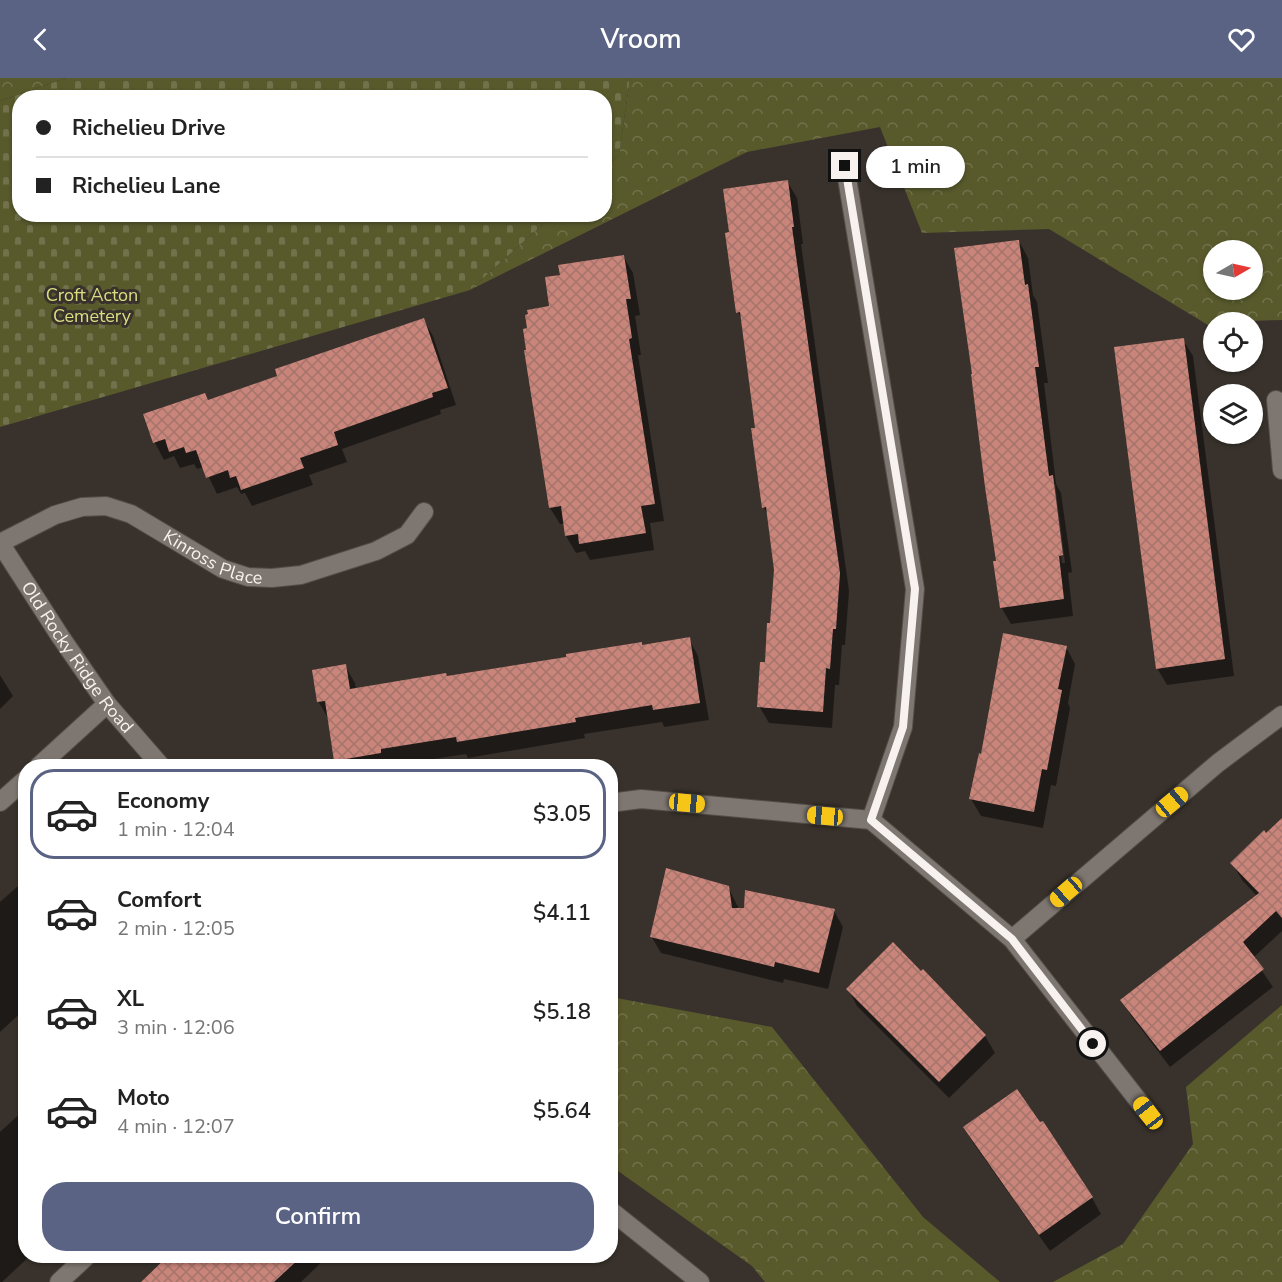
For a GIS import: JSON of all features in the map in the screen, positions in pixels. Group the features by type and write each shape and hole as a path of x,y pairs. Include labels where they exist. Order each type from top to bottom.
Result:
{"street":[{"path":"845,166 915,589 903,727 871,820"},
{"path":"1276,400 1282,470"},
{"name":"Kinross Place","path":"0,543 55,515 81,507 106,506 131,514 223,569 248,577 272,578 302,575 376,551 407,536 424,512"},
{"name":"Old Rocky Ridge Road","path":"0,543 107,704 155,759"},
{"path":"47,759 107,704"},
{"path":"1012,939 1218,763 1282,715"},
{"path":"0,802 18,786"},
{"path":"618,802 641,799 871,820 1012,939 1148,1113"},
{"path":"618,1216 700,1282"},
{"path":"59,1282 79,1263"}],"green space":[{"path":"0,78 66,78 32,90 12,90 12,97 0,101"},
{"name":"Croft Acton Cemetery","path":"66,78 630,78 619,155 612,162 612,90 32,90"},
{"path":"630,78 1282,78 1282,320 1263,321 1263,312 1203,312 1203,322 1049,229 922,233 880,127 747,152 612,219 612,162 619,155"},
{"name":"Croft Acton Cemetery","path":"12,97 12,222 545,222 470,290 0,427 0,101"},
{"path":"545,222 606,222 470,290"},
{"path":"618,998 772,1027 923,1217 1000,1282 765,1282 752,1266 618,1171"},
{"path":"1282,1005 1282,1282 1053,1282 1123,1244 1193,1144 1186,1087"}],"building":[{"path":"788,180 794,227 792,227 840,573 836,629 833,629 830,669 826,668 823,712 757,707 760,662 765,662 767,623 770,623 774,570 766,507 762,508 751,428 755,428 740,312 736,313 725,233 729,232 723,189"},
{"path":"1019,240 1025,285 1028,284 1039,367 1035,367 1049,476 1053,475 1063,555 1059,556 1064,599 1000,608 993,561 996,561 954,248"},
{"path":"624,255 631,299 626,299 632,338 629,339 655,504 641,506 646,533 579,544 578,534 565,536 561,506 549,508 524,350 526,350 523,329 527,328 525,315 528,314 527,310 549,306 545,277 560,275 558,265"},
{"path":"424,318 448,388 432,393 433,397 334,432 338,445 300,458 304,468 241,490 236,476 230,478 228,470 206,478 196,450 186,453 184,447 169,452 165,439 153,443 143,414 205,393 208,400 277,376 275,369"},
{"path":"1184,338 1225,659 1156,669 1114,347"},
{"path":"1003,633 1067,646 1058,689 1062,690 1047,770 1042,769 1034,812 969,799 979,753 981,754"},
{"path":"690,637 700,703 653,710 652,705 575,718 576,722 457,742 456,737 381,749 381,753 346,759 334,759 325,701 317,702 312,670 346,664 350,689 566,657 566,654 642,642 642,645"},
{"path":"1282,818 1282,918 1276,911 1243,942 1264,969 1160,1051 1120,1000 1259,893 1230,863 1264,830 1266,833"},
{"path":"666,868 729,886 732,908 744,908 745,890 835,909 819,973 775,962 774,967 650,937"},
{"path":"893,942 921,971 923,969 986,1035 939,1082 846,989"},
{"path":"1017,1089 1040,1122 1043,1121 1093,1197 1039,1235 963,1127"},
{"path":"161,1263 294,1263 274,1282 141,1282"}],"route":[{"path":"845,166 915,589 903,727 871,820 1012,939 1093,1044"}]}
